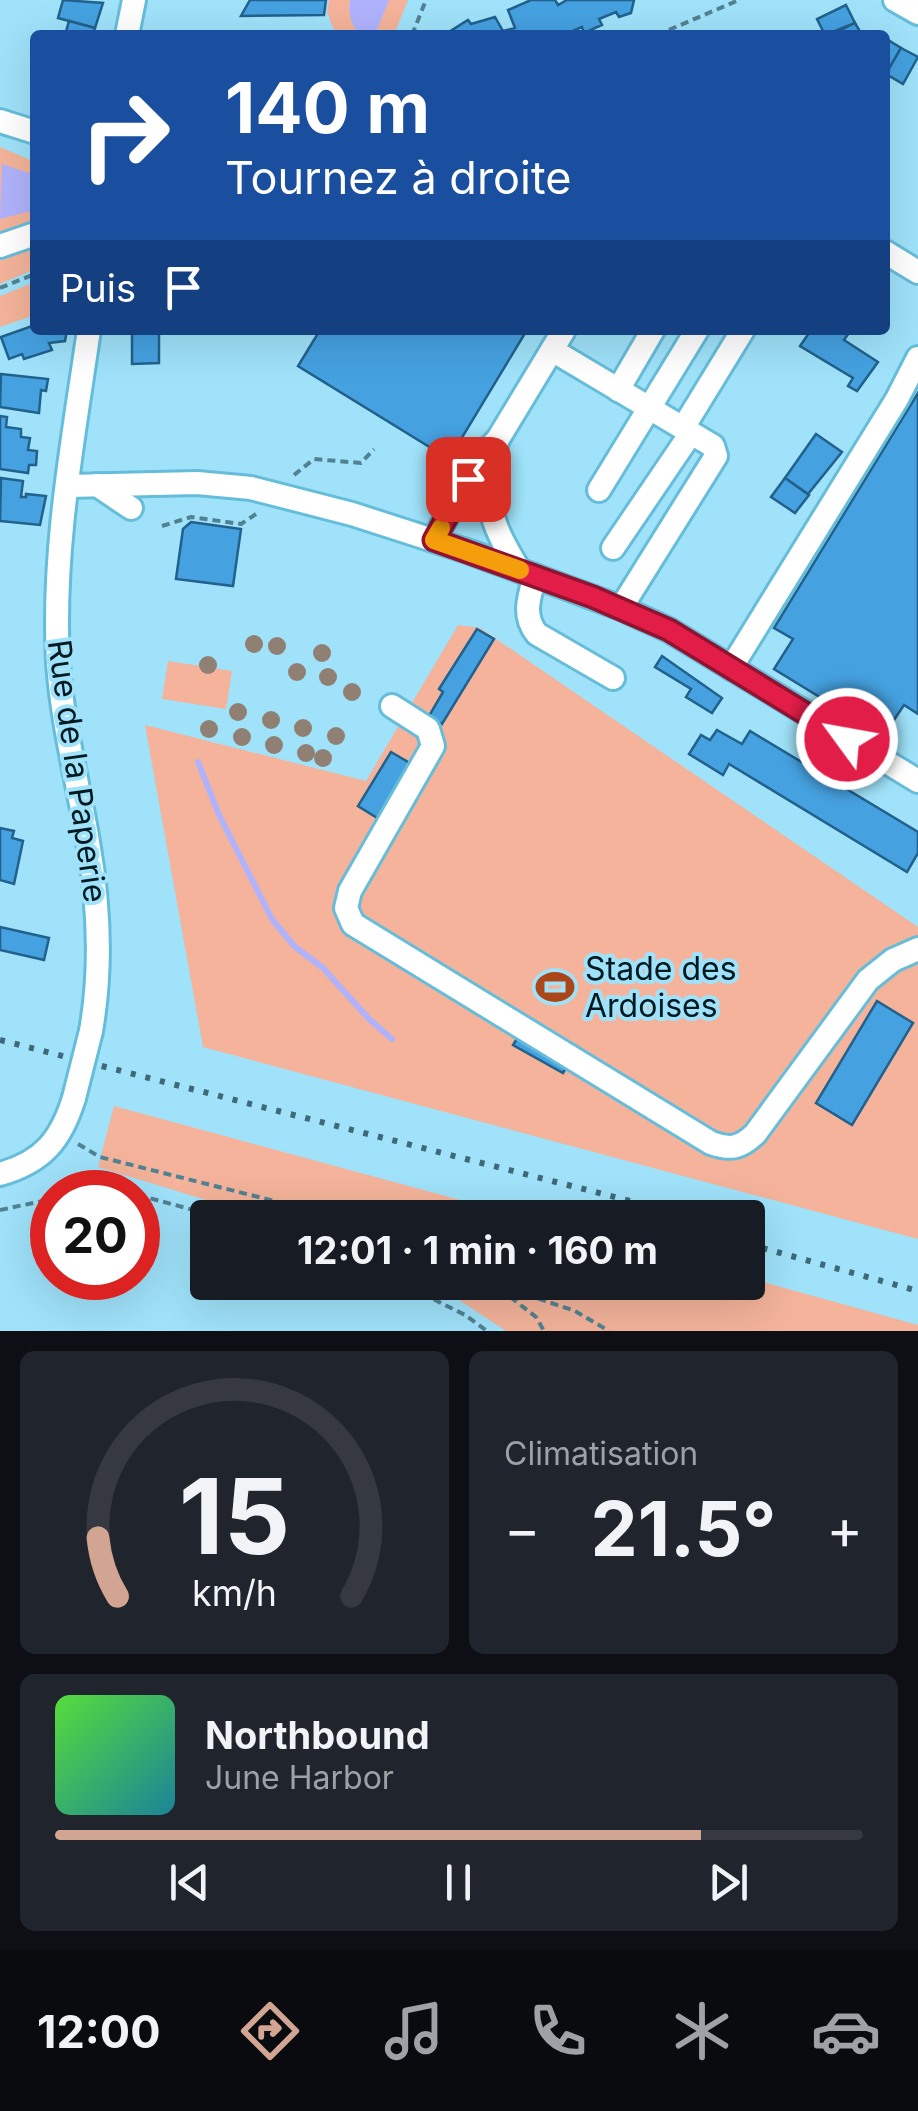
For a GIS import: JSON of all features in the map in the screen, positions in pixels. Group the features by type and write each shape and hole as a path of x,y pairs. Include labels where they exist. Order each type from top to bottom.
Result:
{"street":[{"path":"128,30 134,0"},
{"path":"895,0 918,14"},
{"path":"0,122 30,131"},
{"path":"0,246 30,236"},
{"path":"890,255 918,272"},
{"name":"Rue de la Paperie","path":"0,1174 26,1165 52,1148 68,1120 97,996 98,922 89,844 58,664 57,581 87,335"},
{"path":"618,390 650,335"},
{"path":"600,490 693,335"},
{"path":"613,548 687,431 739,335"},
{"path":"434,540 476,462 498,439 558,340 618,390 713,446 716,456 621,608"},
{"path":"732,668 898,399 918,358"},
{"path":"498,439 488,482 489,507 501,540 527,573 530,626 536,634 613,678"},
{"path":"68,486 197,483 251,488 434,540 621,608 669,630 918,781"},
{"path":"97,485 132,508"},
{"path":"392,706 428,729 433,746 356,877 346,900 348,918 711,1143 733,1148 756,1134 868,980 893,960 918,949"}],"path":[{"path":"414,30 426,0"},
{"path":"669,30 739,0"},
{"path":"0,288 30,276"},
{"path":"75,1142 100,1157 270,1200"},
{"path":"160,1201 190,1209"},
{"path":"0,1210 30,1204"},
{"path":"435,1300 488,1331"},
{"path":"514,1300 536,1318 544,1331"},
{"path":"539,1300 575,1312 609,1331"}],"shaded area":[{"path":"329,0 350,0 349,10 356,30 334,30 327,12"},
{"path":"389,0 408,0 396,30 376,30"},
{"path":"0,147 30,160 30,231 0,242"},
{"path":"30,248 30,271 0,284 0,259"},
{"path":"30,284 30,317 0,327 0,296"},
{"name":"Stade des Ardoises","path":"458,625 480,628 918,927 918,1239 203,1047 145,725 366,781"},
{"path":"168,661 232,671 226,709 162,699"},
{"path":"114,1106 460,1200 206,1200 160,1186 160,1170 98,1167"},
{"path":"765,1283 918,1325 918,1331 506,1331 459,1300 765,1300"}],"water":[{"path":"350,0 389,0 377,30 356,30 349,10"},
{"path":"2,164 30,173 30,211 0,219"}],"building":[{"path":"63,0 103,3 95,28 58,18"},
{"path":"250,0 326,0 324,15 241,16"},
{"path":"531,0 555,0 558,5 567,0 634,0 631,13 619,17 616,12 599,19 602,25 591,30 507,30 515,28 508,10"},
{"path":"846,5 855,23 838,30 822,30 817,19"},
{"path":"495,17 502,30 452,30 468,20 471,24"},
{"path":"69,21 95,28 94,30 66,30"},
{"path":"855,23 859,30 841,30"},
{"path":"890,41 901,48 890,67"},
{"path":"901,48 918,57 903,84 890,76 890,67"},
{"path":"30,327 30,335 66,335 65,341 49,343 52,350 24,359 22,354 9,359 1,337"},
{"path":"132,335 159,335 159,363 132,364"},
{"path":"317,335 524,335 449,459 298,366"},
{"path":"808,335 848,335 844,340 878,362 857,391 848,386 853,378 800,346"},
{"path":"1,374 48,379 46,391 41,390 39,413 0,407"},
{"path":"918,393 918,714 904,705 884,735 848,713 856,700 845,693 836,707 774,669 793,639 774,628"},
{"path":"0,416 7,417 6,427 21,429 21,437 30,438 28,450 37,451 36,465 29,465 28,473 0,469"},
{"path":"816,434 842,452 808,494 785,478"},
{"path":"1,478 23,481 21,497 46,496 40,525 0,521"},
{"path":"785,478 809,495 795,513 771,497"},
{"path":"191,522 241,529 233,586 176,579 183,529"},
{"path":"477,629 494,639 442,724 429,716 443,692 439,689"},
{"path":"662,656 722,698 712,713 686,697 691,689 655,667"},
{"path":"717,730 742,744 750,731 918,832 918,853 907,872 729,764 723,775 689,754 701,735 710,740"},
{"path":"391,752 415,766 382,821 358,806"},
{"path":"0,828 14,831 12,838 23,841 14,884 0,880"},
{"path":"0,927 49,938 44,960 0,950"},
{"path":"877,1001 913,1023 852,1125 816,1103"},
{"path":"521,1032 570,1061 563,1073 513,1045"}],"waterway":[{"path":"198,762 219,815 272,919 294,946 323,968 392,1039"}],"railway":[{"path":"0,1040 627,1200"},
{"path":"765,1249 918,1291"}],"slow traffic":[{"path":"441,528 434,540 520,570"}],"place":[{"name":"Stade des Ardoises","path":"555,987"}],"route":[{"path":"468,479 434,540 636,614 669,630 847,739"}]}
